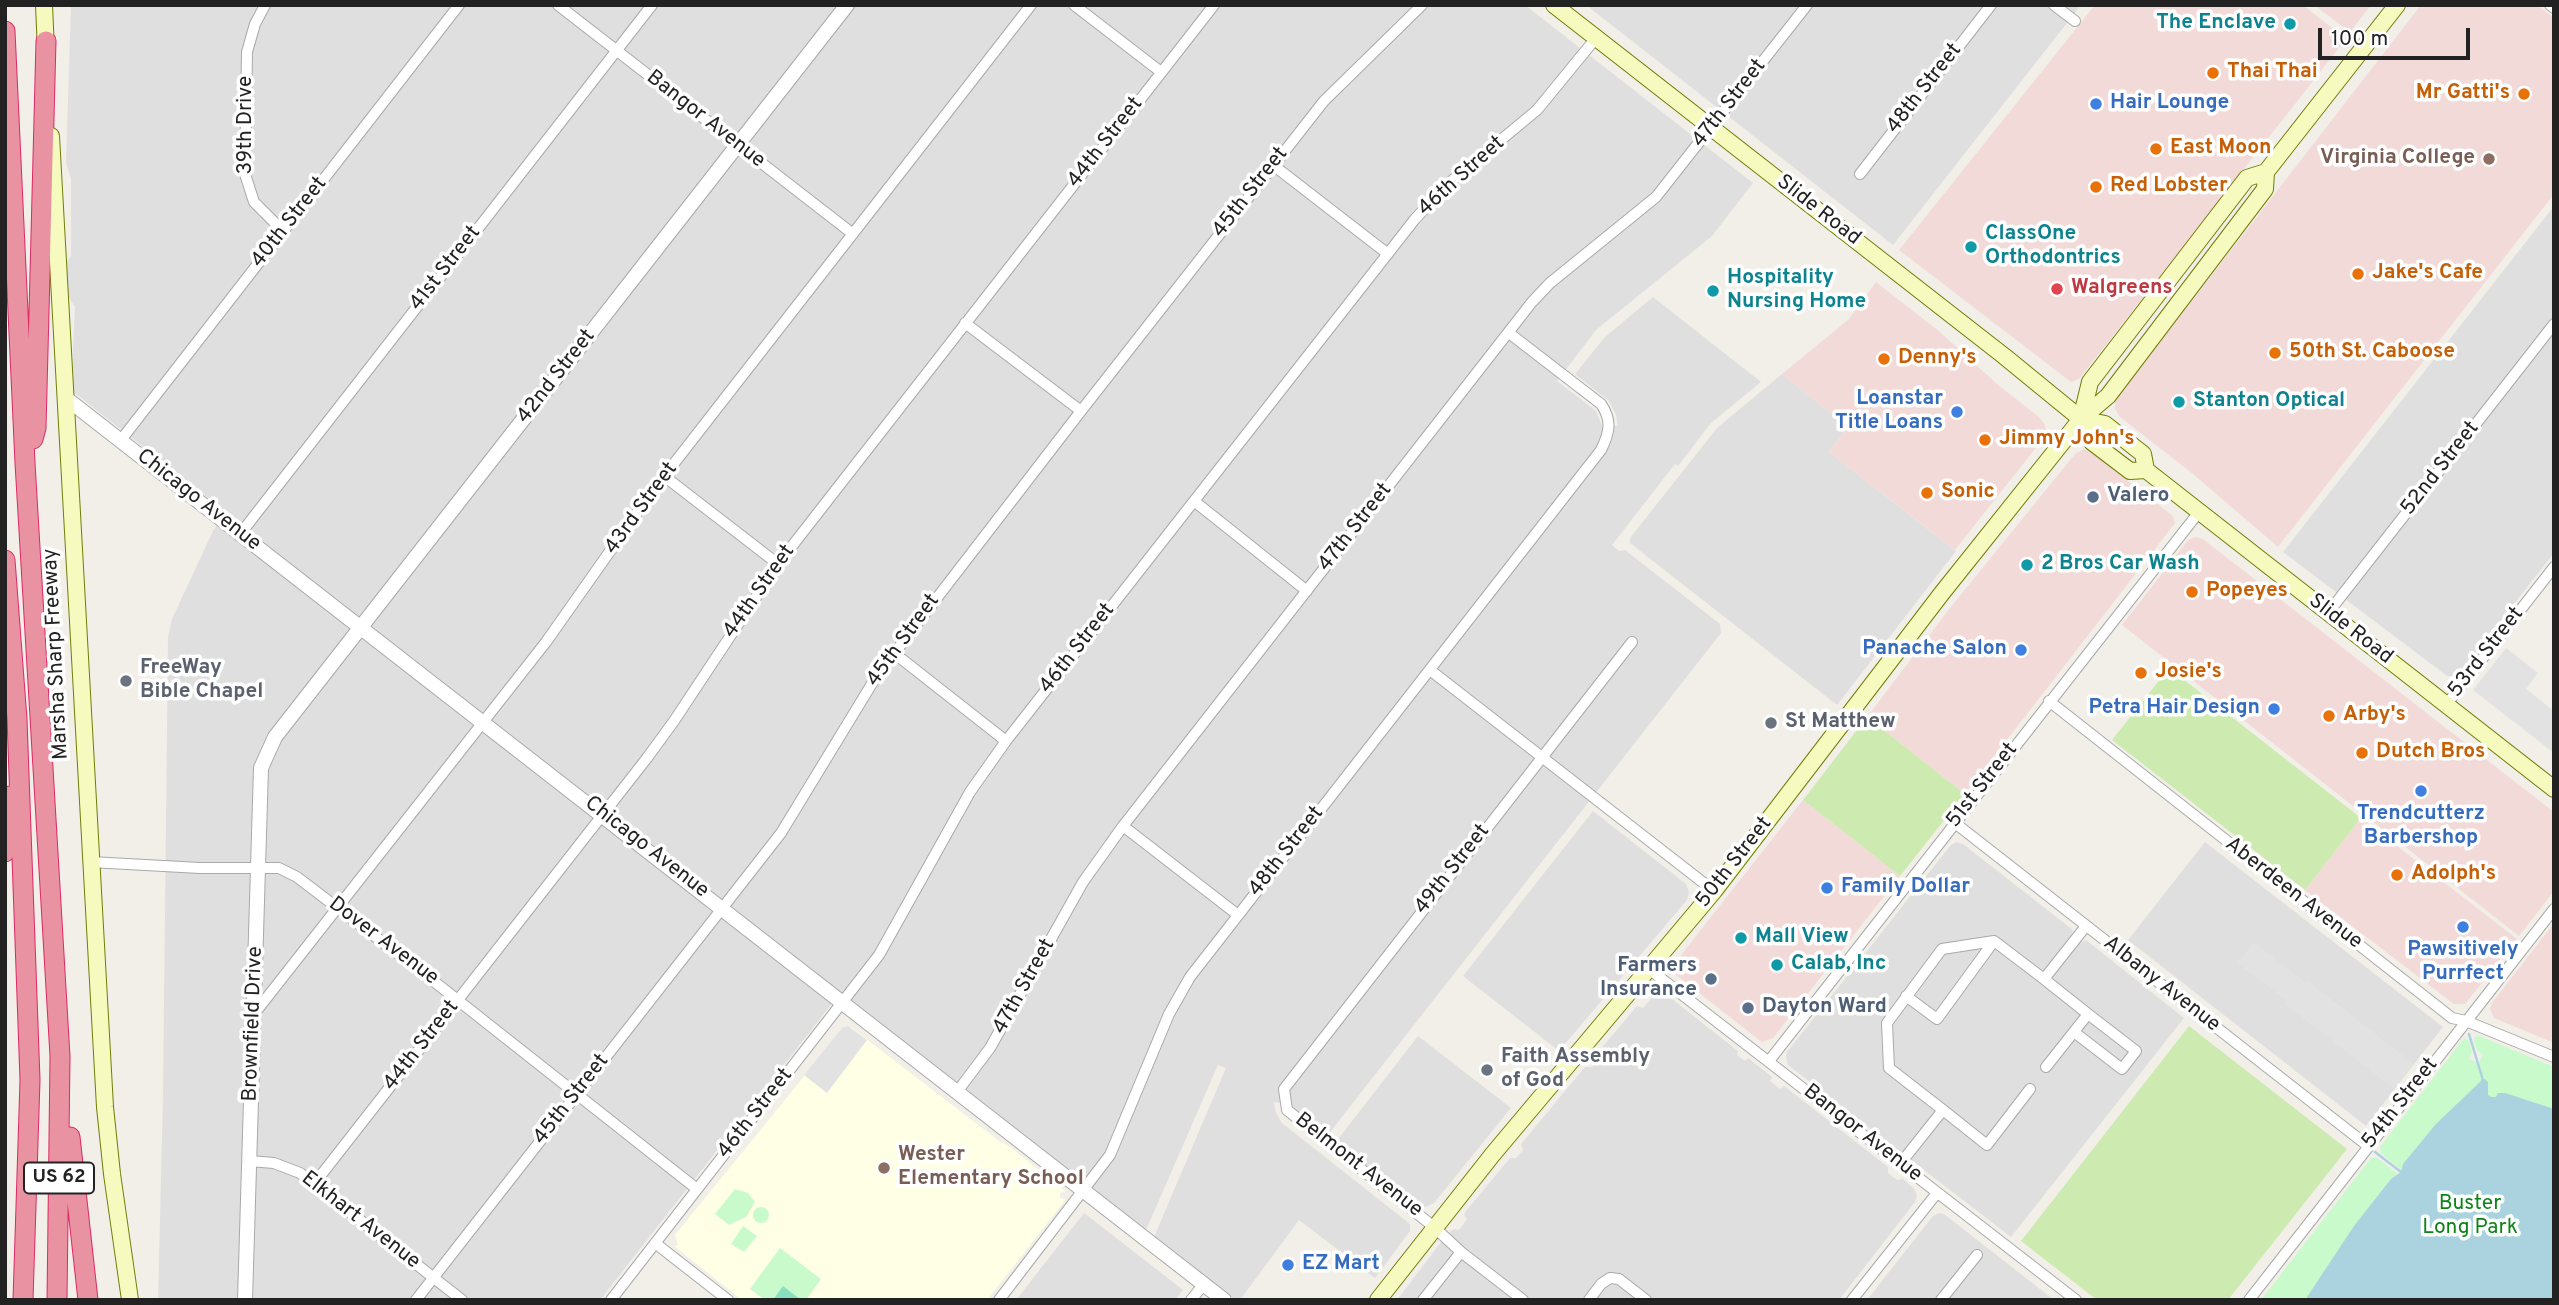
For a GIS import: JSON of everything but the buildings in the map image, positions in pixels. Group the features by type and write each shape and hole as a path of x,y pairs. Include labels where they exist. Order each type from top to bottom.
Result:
{"highway":[{"name":"Marsha Sharp Freeway","path":"5,31 25,463 60,1056 57,1300"},
{"path":"25,463 36,428 46,41"},
{"name":"Marsha Sharp Freeway","path":"5,560 17,719 30,1080 23,1300"},
{"path":"5,852 17,719"},
{"path":"60,1056 88,1300"}],"main road":[{"name":"Marsha Sharp Freeway","path":"44,5 105,1107 111,1174 130,1300"},
{"name":"Slide Road","path":"1555,5 2081,419 2105,424 2143,454 2146,470 2554,789"},
{"name":"50th Street","path":"1378,1300 1497,1149 1714,891 1942,593 2081,419 2108,396 2265,190 2266,172 2398,5"},
{"name":"50th Street","path":"2081,419 2090,382 2247,177 2266,172"}],"street":[{"name":"40th Street","path":"121,440 459,5"},
{"name":"Bangor Avenue","path":"558,5 852,234"},
{"name":"41st Street","path":"241,533 652,5"},
{"name":"42nd Street","path":"267,750 847,5"},
{"name":"43rd Street","path":"254,1014 545,642 664,476 1031,5"},
{"path":"1074,5 1161,72"},
{"name":"44th Street","path":"314,1184 674,722 778,564 1214,5"},
{"name":"45th Street","path":"416,1300 781,834 854,712 894,653 1081,411 1324,101 1422,5"},
{"name":"47th Street","path":"957,1092 990,1048 1083,882 1123,826 1508,332 1550,283 1656,197 1807,5"},
{"name":"48th Street","path":"1860,174 1991,5"},
{"path":"2054,5 2075,21"},
{"name":"39th Drive","path":"263,6 247,52 245,174 254,202 284,231"},
{"name":"46th Street","path":"611,1300 879,956 970,792 1006,741 1433,197 1537,110 1596,38"},
{"path":"1273,165 1388,254"},
{"path":"965,323 1081,411"},
{"name":"52nd Street","path":"2328,613 2554,324"},
{"name":"48th Street","path":"999,1300 1110,1154 1178,996 1238,915 1601,450 1608,437 1609,416 1601,404 1508,332"},
{"name":"Chicago Avenue","path":"67,399 1224,1300"},
{"path":"664,476 778,564"},
{"path":"1194,501 1307,591"},
{"name":"51st Street","path":"1769,1061 2199,512"},
{"name":"53rd Street","path":"2446,705 2554,567"},
{"name":"49th Street","path":"1285,1103 1284,1089 1289,1081 1632,642"},
{"path":"894,653 1006,741"},
{"path":"1430,670 1714,891"},
{"name":"Aberdeen Avenue","path":"2049,701 2452,1018 2554,1056"},
{"name":"Brownfield Drive","path":"245,1300 261,768 267,750"},
{"name":"Albany Avenue","path":"1955,823 2368,1146"},
{"path":"1123,826 1238,915"},
{"name":"Dover Avenue","path":"91,862 278,868 297,877 697,1189"},
{"name":"54th Street","path":"2249,1300 2554,909"},
{"path":"2044,979 2086,926"},
{"path":"1906,996 1937,1019 1994,941"},
{"path":"2030,1089 1987,1145 1889,1068 1887,1023 1942,949 1994,941 2136,1051 2122,1069 2074,1032"},
{"name":"Bangor Avenue","path":"1649,969 2076,1300"},
{"path":"2046,1067 2088,1014"},
{"name":"Belmont Avenue","path":"1285,1103 1287,1110 1302,1123 1523,1300"},
{"path":"1900,1164 1943,1110"},
{"name":"Elkhart Avenue","path":"250,1161 287,1166 314,1184 462,1300"},
{"path":"1853,1300 1937,1193"},
{"path":"655,1243 728,1300"},
{"path":"1423,1300 1461,1252"},
{"path":"1941,1300 1977,1255"},
{"path":"1589,1300 1601,1284 1610,1278 1619,1279 1646,1300"},
{"path":"1191,1300 1204,1284"}],"shaded area":[{"path":"71,5 1525,5 1753,183 1712,236 1596,330 1557,381 1596,411 1602,426 1618,426 1609,401 1575,374 1605,337 1653,297 1761,382 1711,423 1678,466 1675,464 1612,545 1619,551 1625,550 1720,624 1721,633 1327,1136 1292,1109 1290,1104 1274,1102 1282,1123 1410,1224 1410,1231 1375,1278 1299,1220 1240,1300 1235,1300 1154,1237 1226,1068 1218,1065 1146,1230 841,992 600,1300 158,1300 168,637 172,619 213,531 227,513 71,390 75,307 66,293 65,264 71,256 71,179 66,163"},
{"path":"1586,5 2081,5 1893,245"},
{"path":"2095,5 2303,5 2346,39 2079,379 2071,382 1899,250"},
{"path":"2314,5 2371,5 2350,32"},
{"path":"2421,5 2537,5 2554,18 2554,194 2278,547 2193,474 2120,417 2115,409 2115,400"},
{"path":"2554,206 2554,553 2462,670 2456,676 2447,676 2283,552"},
{"path":"1876,282 1940,332 2045,425 2046,432 2042,440 1955,550 1829,452 1848,427 1782,374 1849,319"},
{"path":"1782,374 1848,427 1829,452 1956,551 1837,705 1630,543 1630,538 1717,428"},
{"path":"2084,449 2173,516 2175,523 1965,794 1867,717 1950,608 2075,454"},
{"path":"2196,537 2203,539 2554,812 2554,891 2519,936 2122,625 2188,540"},
{"path":"2506,648 2538,673 2526,689 2554,711 2554,753 2473,690"},
{"path":"1803,800 1900,876 1773,1038 1762,1042 1676,975 1674,964"},
{"path":"1593,811 1686,884 1689,892 1687,900 1559,1051 1463,976"},
{"path":"2361,818 2517,939 2465,1004 2454,1004 2305,890"},
{"path":"1956,842 1963,844 2073,930 2072,934 2082,942 2086,940 2184,1018 2011,1237 1788,1065 1786,1057 1787,1052 1950,846"},
{"path":"2205,842 2443,1027 2366,1126 2128,940"},
{"path":"2554,923 2554,1043 2494,1018 2490,1009"},
{"path":"2254,942 2414,1064 2394,1089 2237,963"},
{"path":"1652,990 1663,992 1738,1051 1737,1055 1745,1061 1748,1058 1772,1077 1770,1081 1780,1089 1784,1086 1888,1167 1888,1173 1897,1180 1903,1179 1915,1190 1915,1202 1839,1300 1397,1300 1448,1233 1454,1229 1459,1230 1467,1219 1464,1215 1466,1211 1510,1158 1516,1158 1523,1150 1521,1144 1585,1067 1592,1067 1599,1058 1599,1051 1637,1006 1643,1008 1651,999 1647,994"},
{"name":"Wester Elementary School","path":"845,1026 852,1028 1065,1191 1060,1193 1060,1198 1065,1199 1064,1202 987,1300 742,1300 674,1246 678,1245 675,1235"},
{"path":"848,1026 867,1040 827,1093 804,1075 843,1027"},
{"path":"1418,1036 1511,1108 1434,1203 1423,1208 1335,1143"},
{"path":"1084,1213 1183,1290 1175,1300 1016,1300"},
{"path":"1944,1214 2054,1300 1867,1300 1933,1216"}],"green space":[{"path":"2169,668 2361,818 2305,890 2112,740"},
{"path":"1867,717 1965,794 1900,876 1803,800"},
{"path":"2189,1026 2347,1149 2228,1300 2097,1300 2021,1241"},
{"name":"Buster Long Park","path":"2477,1035 2554,1067 2554,1300 2261,1300 2371,1158 2377,1158 2398,1174 2401,1170 2381,1153 2380,1147 2464,1038 2469,1041 2472,1052 2469,1059 2476,1062 2481,1078 2483,1077 2479,1062 2483,1055 2477,1050 2474,1040"},
{"path":"735,1189 748,1193 755,1202 746,1217 729,1225 715,1214"},
{"path":"761,1207 769,1215 761,1223 753,1215"},
{"path":"743,1226 757,1236 744,1252 731,1244"},
{"path":"780,1248 821,1279 806,1300 765,1300 750,1289"},
{"path":"783,1286 801,1300 773,1300"}],"water":[{"name":"Buster Long Park","path":"2482,1077 2488,1082 2488,1095 2491,1097 2505,1093 2554,1109 2554,1300 2305,1300 2354,1226 2391,1179 2401,1172 2403,1164 2436,1124"}],"waterway":[{"path":"2469,1034 2482,1077"},
{"path":"2375,1152 2401,1172"}],"place":[{"name":"The Enclave","path":"2290,24"},
{"name":"Thai Thai","path":"2213,73"},
{"name":"Mr Gatti's","path":"2524,94"},
{"name":"Hair Lounge","path":"2096,104"},
{"name":"East Moon","path":"2156,149"},
{"name":"Virginia College","path":"2489,159"},
{"name":"Red Lobster","path":"2096,187"},
{"name":"ClassOne Orthodontrics","path":"1971,247"},
{"name":"Jake's Cafe","path":"2358,274"},
{"name":"Walgreens","path":"2057,289"},
{"name":"Hospitality Nursing Home","path":"1713,291"},
{"name":"50th St. Caboose","path":"2275,353"},
{"name":"Denny's","path":"1884,359"},
{"name":"Stanton Optical","path":"2179,402"},
{"name":"Loanstar Title Loans","path":"1957,412"},
{"name":"Jimmy John's","path":"1985,440"},
{"name":"Sonic","path":"1927,493"},
{"name":"Valero","path":"2093,497"},
{"name":"2 Bros Car Wash","path":"2027,565"},
{"name":"Popeyes","path":"2192,592"},
{"name":"Panache Salon","path":"2021,650"},
{"name":"Josie's","path":"2141,673"},
{"name":"FreeWay Bible Chapel","path":"126,681"},
{"name":"Petra Hair Design","path":"2274,709"},
{"name":"Arby's","path":"2329,716"},
{"name":"St Matthew","path":"1771,723"},
{"name":"Dutch Bros","path":"2362,753"},
{"name":"Trendcutterz Barbershop","path":"2421,791"},
{"name":"Adolph's","path":"2397,875"},
{"name":"Family Dollar","path":"1827,888"},
{"name":"Pawsitively Purrfect","path":"2463,927"},
{"name":"Mall View","path":"1741,938"},
{"name":"Calab, Inc","path":"1777,965"},
{"name":"Farmers Insurance","path":"1711,979"},
{"name":"Dayton Ward","path":"1748,1008"},
{"name":"Faith Assembly of God","path":"1487,1070"},
{"name":"Wester Elementary School","path":"884,1168"},
{"name":"EZ Mart","path":"1288,1265"}]}
